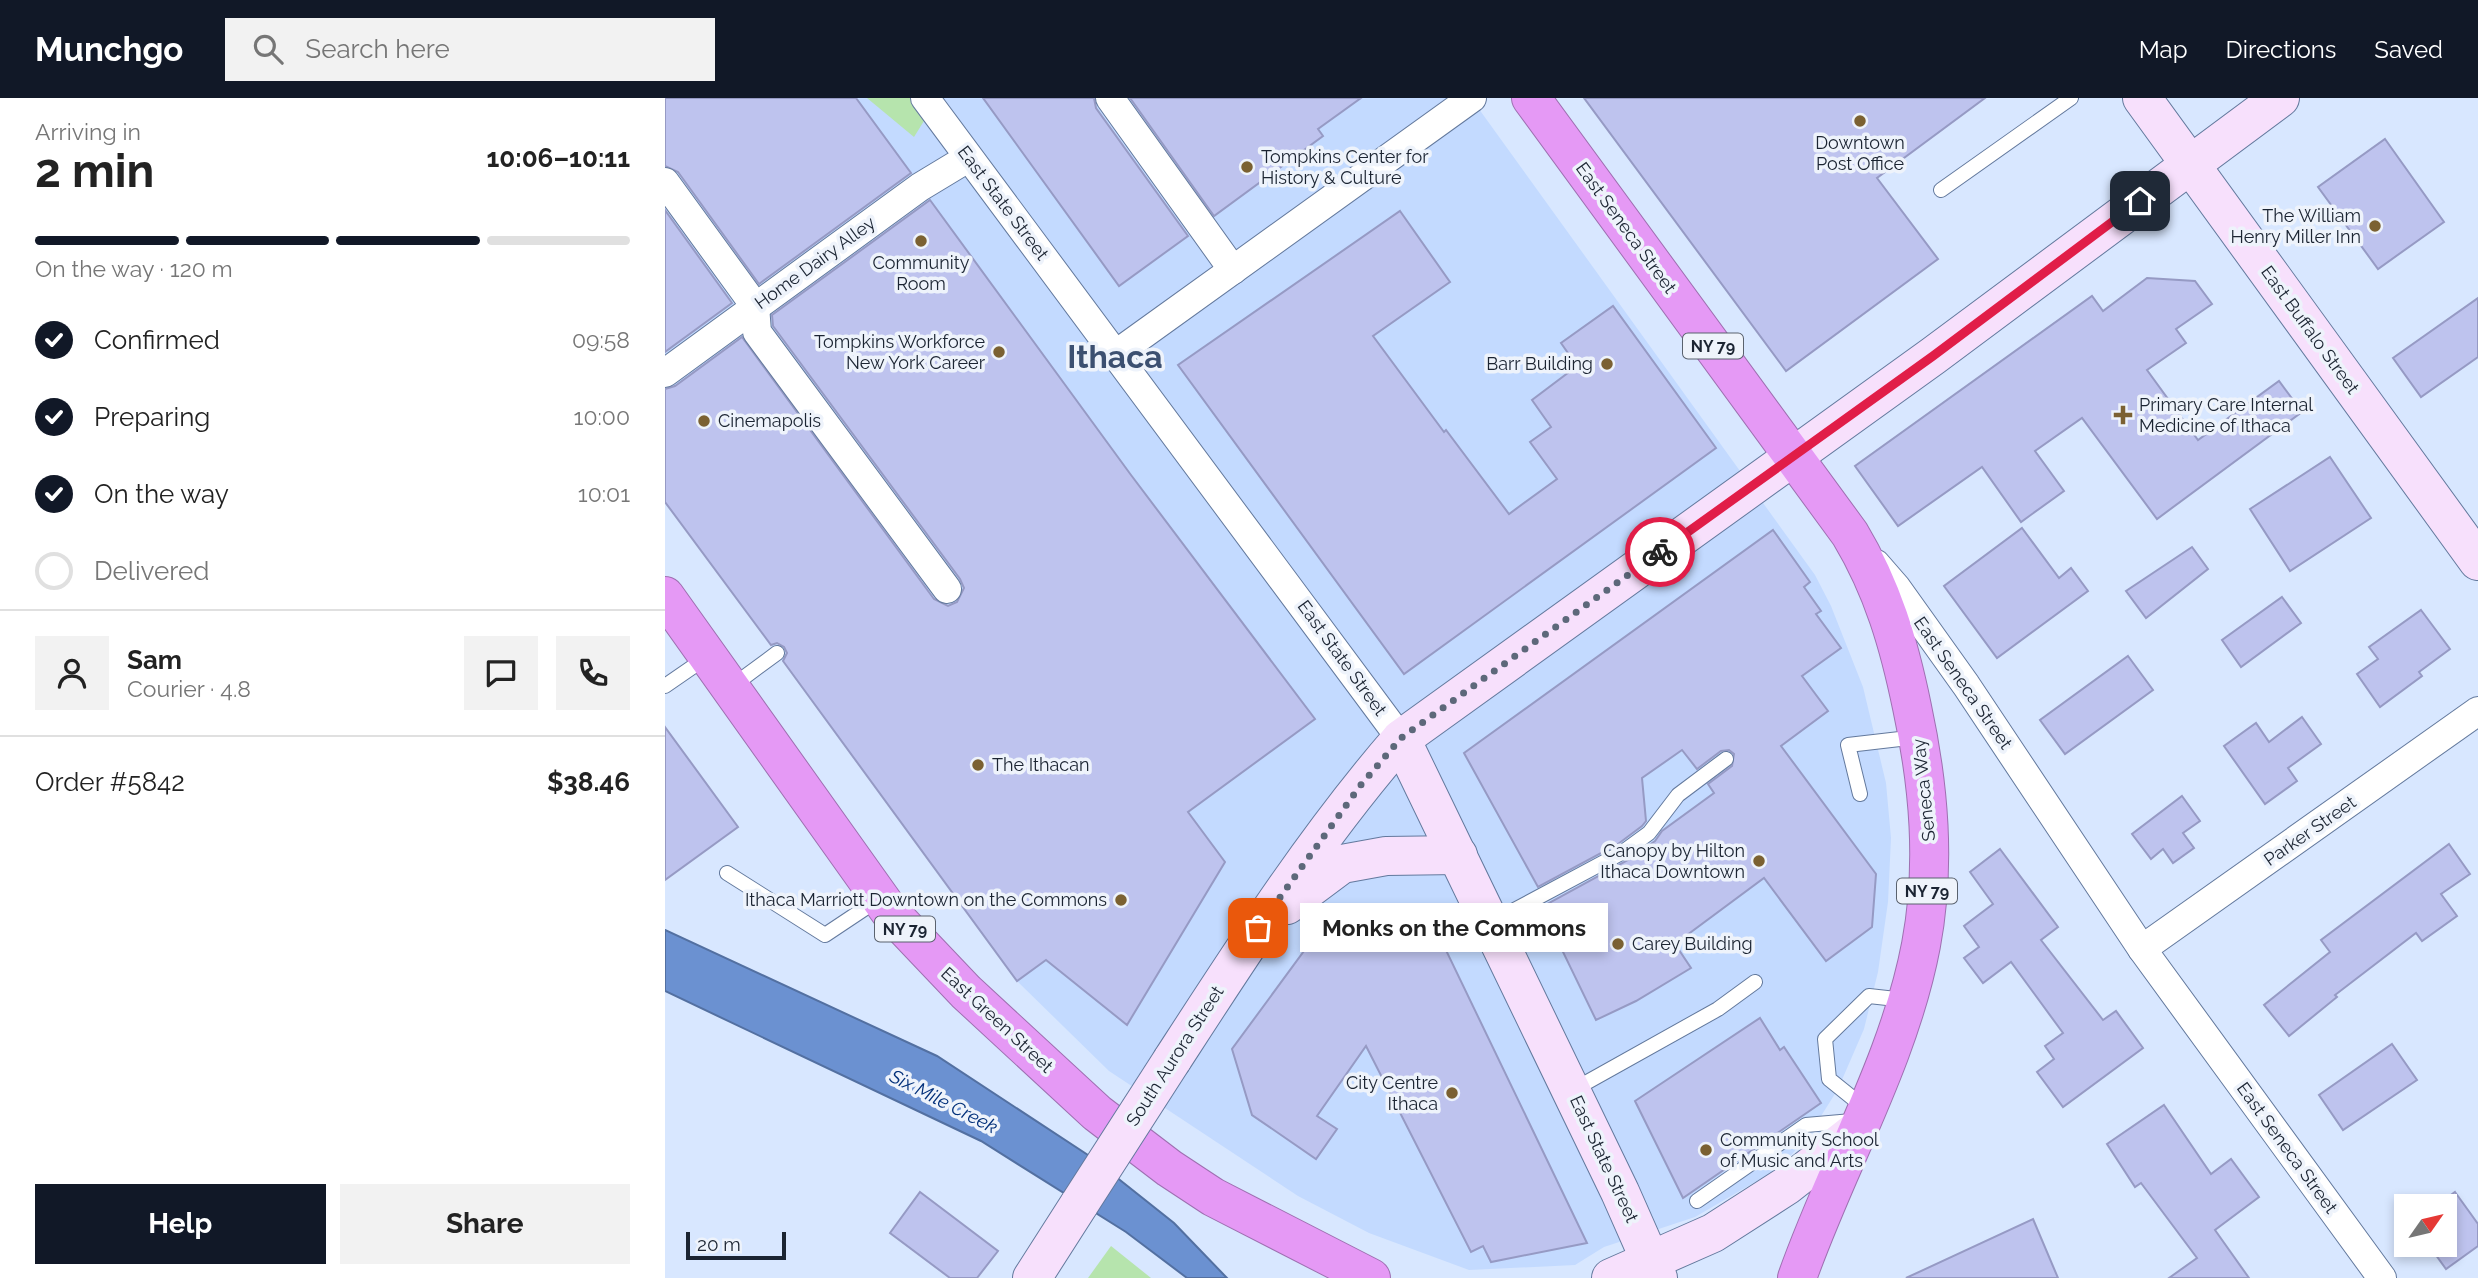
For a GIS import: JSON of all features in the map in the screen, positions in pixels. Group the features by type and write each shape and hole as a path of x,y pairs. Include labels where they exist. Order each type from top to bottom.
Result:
{"highway":[{"name":"East Seneca Street","path":"1531,98 1850,534"},
{"name":"Seneca Way","path":"1797,1278 1907,1000 1921,944 1930,851 1928,801 1919,737 1898,643 1887,605 1872,570 1850,534"},
{"name":"East Green Street","path":"665,596 880,898 966,992 1097,1113 1213,1197 1371,1278"}],"street":[{"name":"East State Street","path":"925,98 1401,738 1491,922 1654,1270"},
{"path":"1110,98 1233,270"},
{"path":"1116,354 1472,98"},
{"name":"East Buffalo Street","path":"2142,98 2478,561"},
{"name":"South Aurora Street","path":"1032,1278 1258,928 1360,786 1401,738 1933,356 2280,98"},
{"name":"Home Dairy Alley","path":"665,373 919,187 968,158"},
{"path":"665,182 755,306 757,332 947,589"},
{"name":"East Seneca Street","path":"1850,534 1896,587 1924,625 2142,950 2382,1278"},
{"name":"Parker Street","path":"2142,950 2478,712"},
{"path":"1258,928 1342,864 1386,856 1458,855"},
{"path":"1611,1278 1654,1270 1742,1215 1786,1186 1860,1120"}],"lane":[{"path":"1941,190 2071,98"},
{"path":"731,687 777,653"},
{"path":"665,686 709,656"},
{"path":"1860,794 1848,745 1919,737"},
{"path":"1491,922 1623,852 1649,833 1678,795 1726,760"},
{"path":"727,873 825,935 880,898"},
{"path":"1571,1091 1718,1009 1755,982"},
{"path":"1860,1120 1829,1079 1825,1039 1869,996 1907,1000"},
{"path":"1697,1201 1806,1125 1860,1120"}],"shaded area":[{"path":"665,98 1471,98 1815,575 1831,606 1863,687 1886,783 1891,838 1888,902 1878,972 1864,1029 1838,1089 1811,1132 1781,1167 1695,1217 1604,1247 1575,1265 1469,1270 1369,1233 1298,1196 1109,1071 1017,981 665,501"}],"green space":[{"path":"867,98 935,98 937,100 914,137"},
{"path":"1111,1246 1151,1278 1088,1278"}],"water":[{"name":"Six Mile Creek","path":"665,930 937,1056 1091,1157 1174,1223 1227,1278 1187,1278 1126,1232 981,1141 665,991"}],"building":[{"path":"665,98 856,98 911,173 759,284 678,172 665,166"},
{"path":"983,98 1094,98 1096,108 1188,236 1119,286"},
{"path":"1130,98 1361,98 1318,129 1323,136 1214,216"},
{"path":"1584,98 1985,98 1877,178 1938,259 1786,371"},
{"path":"2385,139 2444,222 2378,269 2318,187"},
{"path":"930,200 1131,475 1315,719 1188,812 1225,862 1127,1025 1046,960 1017,981 783,661 787,653 784,647 777,643 771,645 665,502 665,389 675,386 742,337 934,599 948,606 957,602 964,588 960,579 773,326 772,315"},
{"path":"665,210 732,303 665,352"},
{"path":"1400,211 1450,282 1373,336 1509,514 1557,479 1530,442 1551,427 1532,400 1577,366 1561,343 1613,306 1716,448 1404,674 1178,365"},
{"path":"2147,278 2195,281 2212,304 2176,329 2186,343 2147,370 2198,440 2279,381 2302,412 2157,519 2082,418 2035,451 2064,491 2021,522 1982,467 1898,526 1855,466 2092,296 2103,311"},
{"path":"2478,298 2478,357 2421,397 2393,358"},
{"path":"2330,457 2371,518 2290,571 2250,509"},
{"path":"2022,528 2059,578 2071,568 2088,591 1997,658 1944,586"},
{"path":"1773,530 1810,582 1804,587 1821,611 1816,614 1841,648 1802,676 1828,711 1781,746 1876,874 1872,927 1826,961 1764,878 1675,944 1691,968 1636,1001 1596,1020 1548,921 1555,917 1547,904 1628,860 1655,841 1662,831 1714,793 1708,784 1732,766 1734,754 1729,750 1721,751 1697,769 1682,750 1642,778 1646,821 1642,826 1618,844 1538,887 1464,753"},
{"path":"2192,547 2208,569 2146,618 2126,591"},
{"path":"2282,597 2301,623 2241,667 2222,640"},
{"path":"2421,610 2450,649 2419,672 2422,676 2380,707 2357,674 2378,659 2369,647"},
{"path":"2128,656 2153,690 2065,754 2040,720"},
{"path":"2302,717 2321,744 2288,768 2297,781 2265,804 2224,746 2256,723 2269,742"},
{"path":"665,727 738,827 665,880"},
{"path":"2182,796 2200,821 2183,833 2194,848 2173,863 2163,849 2151,859 2132,834"},
{"path":"2449,844 2470,874 2441,894 2457,916 2422,941 2416,933 2335,995 2337,997 2289,1036 2264,1005 2330,952 2321,940"},
{"path":"2000,849 2058,927 2041,940 2103,1020 2116,1011 2143,1048 2063,1107 2037,1072 2054,1059 2045,1046 2063,1033 2011,962 1983,983 1964,958 1979,947 1964,926 1993,904 1970,872"},
{"name":"City Centre Ithaca","path":"1329,917 1371,948 1431,919 1587,1243 1491,1262 1483,1246 1471,1252 1366,1046 1317,1116 1337,1129 1316,1159 1252,1115 1232,1049"},
{"name":"Community School of Music and Arts","path":"1760,1018 1780,1050 1784,1047 1821,1103 1683,1198 1635,1101"},
{"path":"2392,1044 2417,1080 2343,1130 2319,1095"},
{"path":"2164,1105 2211,1174 2231,1159 2259,1197 2215,1230 2249,1278 2169,1278 2197,1258 2141,1183 2135,1187 2107,1144"},
{"path":"920,1192 998,1251 977,1278 950,1278 890,1233"},
{"path":"2457,1195 2478,1224 2478,1246 2446,1269 2437,1257 2457,1257"},
{"path":"2033,1219 2058,1278 1906,1278"}],"way so far":[{"path":"1258,928 1360,786 1401,738 1660,552"}],"place":[{"name":"Downtown Post Office","path":"1860,121"},
{"name":"Tompkins Center for History & Culture","path":"1247,167"},
{"name":"The William Henry Miller Inn","path":"2375,226"},
{"name":"Community Room","path":"921,241"},
{"name":"Tompkins Workforce New York Career","path":"999,352"},
{"name":"Barr Building","path":"1607,364"},
{"name":"Primary Care Internal Medicine of Ithaca","path":"2123,415"},
{"name":"Cinemapolis","path":"704,421"},
{"name":"The Ithacan","path":"978,765"},
{"name":"Canopy by Hilton Ithaca Downtown","path":"1759,861"},
{"name":"Ithaca Marriott Downtown on the Commons","path":"1121,900"},
{"name":"Monks on the Commons","path":"1258,928"},
{"name":"Carey Building","path":"1618,944"},
{"name":"City Centre Ithaca","path":"1452,1093"},
{"name":"Community School of Music and Arts","path":"1706,1150"}],"district":[{"name":"Ithaca","path":"1115,357"}],"route":[{"path":"1660,552 1933,356 2140,201"}]}
